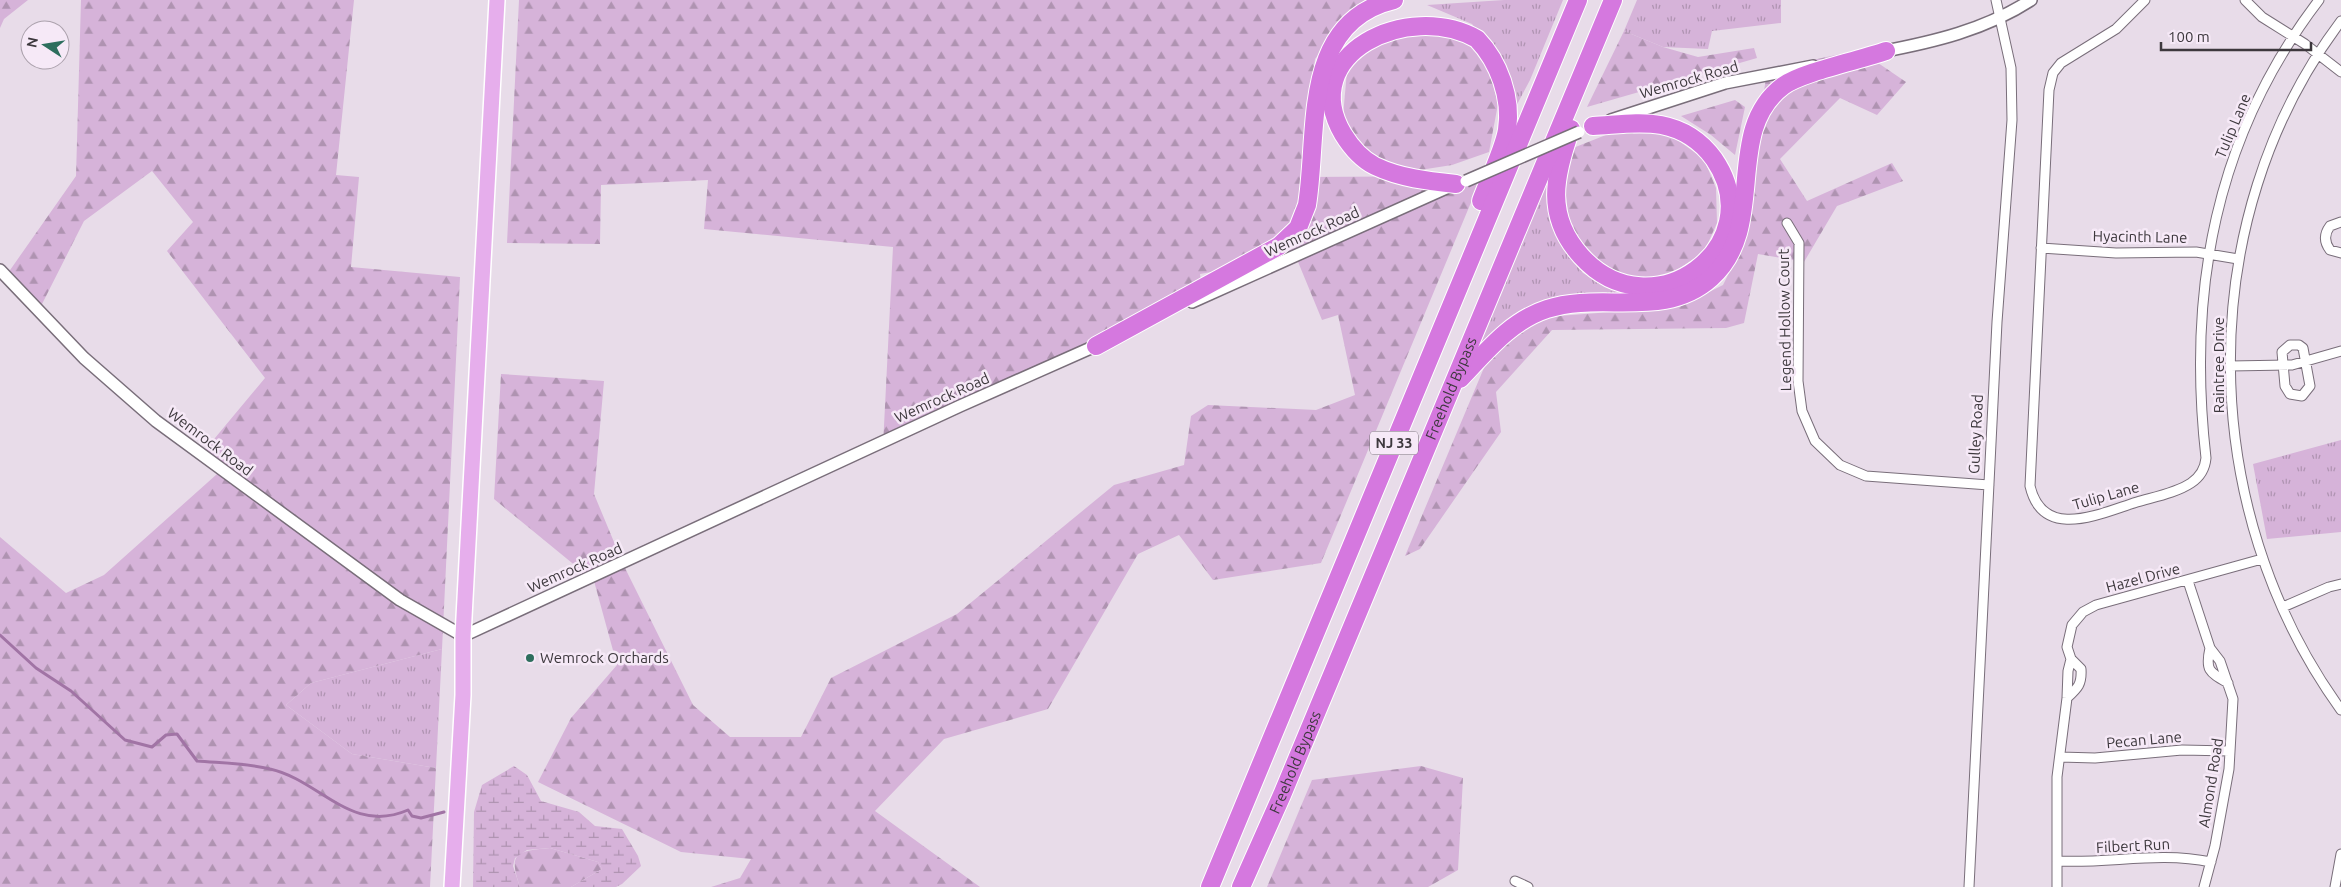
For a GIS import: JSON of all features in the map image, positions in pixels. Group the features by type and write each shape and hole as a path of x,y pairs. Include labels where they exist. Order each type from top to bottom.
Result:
{"highway":[{"path":"1096,346 1264,255 1293,234 1307,205 1320,78 1326,56 1337,38 1352,22 1370,9 1394,0"},
{"name":"Freehold Bypass","path":"1210,887 1578,0"},
{"name":"Freehold Bypass","path":"1241,887 1282,795 1454,385 1478,320 1613,0"},
{"path":"1586,129 1645,123 1671,128 1692,137 1702,145 1717,164 1728,194 1727,224 1714,253 1693,273 1674,283 1657,287 1631,286 1612,280 1592,267 1577,252 1564,231 1558,213 1555,195 1557,173 1618,0"},
{"path":"1433,348 1472,226 1507,130 1504,89 1492,58 1475,37 1461,26 1444,18 1426,13 1401,14 1386,18 1361,34 1344,54 1338,68 1333,98 1341,130 1355,150 1374,165 1422,180 1461,182"},
{"path":"1454,385 1502,335 1528,317 1546,309 1573,304 1660,301 1682,296 1700,286 1721,267 1738,238 1742,222 1753,129 1762,108 1771,97 1795,80 1886,51"}],"main road":[{"path":"452,887 463,695 463,636 497,0"}],"street":[{"name":"Gulley Road","path":"1969,887 1997,322 2012,120 2011,68 1996,0"},
{"path":"2001,18 2031,0"},
{"name":"Tulip Lane","path":"2145,0 2116,29 2061,63 2053,73 2048,90 2030,486 2036,502 2042,510 2059,519 2068,520 2089,517 2184,487 2202,473 2206,458 2198,360 2200,315 2208,254 2220,202 2237,150 2264,87 2293,36 2319,0"},
{"path":"2245,0 2262,17 2293,36 2341,72"},
{"name":"Wemrock Road","path":"0,270 89,363 156,421 400,600 463,636 960,406 1461,182 1586,129 1726,83 1947,37 2001,18"},
{"name":"Raintree Drive","path":"2341,21 2318,56 2284,118 2255,192 2238,259 2231,325 2230,366 2232,413 2237,458 2262,559 2311,664 2341,710"},
{"path":"2341,222 2330,226 2325,235 2330,250 2341,253"},
{"name":"Legend Hollow Court","path":"1787,223 1799,243 1798,381 1802,411 1815,441 1840,465 1866,476 1989,485"},
{"name":"Hyacinth Lane","path":"2041,248 2116,253 2167,251 2208,254 2238,259"},
{"path":"2290,345 2299,345 2303,348 2306,362 2310,386 2302,396 2290,394 2286,390 2282,352 2290,345"},
{"path":"2230,366 2283,365 2306,362 2341,351"},
{"name":"Hazel Drive","path":"2067,698 2080,686 2082,678 2081,669 2071,660 2067,647 2072,625 2083,612 2096,605 2262,559"},
{"name":"Almond Road","path":"2188,580 2210,648 2220,661 2233,699 2229,769 2204,887"},
{"path":"2283,607 2329,586 2341,584"},
{"name":"Hazel Drive","path":"2057,887 2060,757 2067,698 2068,671 2071,660"},
{"name":"Pecan Lane","path":"2060,757 2095,758 2182,750 2230,751"},
{"path":"2335,887 2341,854"},
{"name":"Filbert Run","path":"2057,860 2098,862 2164,856 2210,862"},
{"path":"1515,881 1528,887"}],"green space":[{"path":"0,0 28,0 4,19 0,28"},
{"path":"81,0 354,0 336,175 359,177 351,267 460,277 442,649 311,683 286,705 352,754 436,768 430,887 0,887 0,537 66,593 104,575 226,466 205,450 265,378 167,251 193,222 152,171 84,221 41,306 8,273 76,176"},
{"path":"519,0 1397,0 1356,6 1315,59 1302,177 1482,176 1321,563 1213,580 1179,535 1138,554 1048,709 944,739 875,811 980,887 711,887 740,878 751,859 681,852 538,782 571,718 617,665 594,581 494,499 501,374 604,381 594,494 624,566 693,705 730,737 801,737 831,678 957,614 1114,485 1184,465 1191,416 1208,405 1316,410 1355,395 1338,315 1322,320 1296,257 1200,274 1203,297 883,446 893,247 704,229 708,180 601,185 600,244 507,243"},
{"path":"1504,0 1563,0 1530,80 1512,114 1503,63 1472,24 1427,5"},
{"path":"1637,0 1781,0 1781,23 1712,31 1708,49 1663,47 1624,31"},
{"path":"1401,21 1462,38 1488,65 1498,104 1489,152 1452,165 1420,170 1387,163 1363,149 1343,116 1347,71 1360,45"},
{"path":"1624,31 1663,47 1698,57 1754,48 1757,58 1587,107"},
{"path":"1859,50 1906,82 1877,115 1840,98 1780,159 1807,201 1892,163 1903,181 1837,206 1804,262 1758,254 1744,323 1726,328 1552,330 1496,392 1501,432 1420,549 1405,556 1499,332 1544,317 1679,307 1723,285 1743,245 1767,70"},
{"path":"1735,100 1745,107 1735,155 1711,135 1681,116"},
{"path":"1616,131 1665,131 1704,159 1716,188 1717,223 1704,252 1677,270 1647,282 1613,273 1584,251 1570,227 1565,189 1573,148"},
{"path":"1546,177 1550,222 1567,254 1583,273 1612,289 1633,295 1537,304 1505,322 1478,349"},
{"path":"2341,440 2341,532 2267,539 2253,464"},
{"path":"442,649 436,768 352,754 286,705 311,683"},
{"path":"514,766 527,775 541,801 579,812 595,826 622,829 638,856 641,866 622,884 616,887 571,887 602,869 598,862 550,848 527,850 515,858 513,866 520,887 473,887 474,812 482,785"},
{"path":"1421,766 1463,778 1458,870 1428,887 1267,887 1312,780"},
{"path":"550,848 598,862 602,869 571,887 520,887 515,867 515,861 518,856 529,851"}],"waterway":[{"path":"0,635 36,668 71,691 125,740 152,747 166,735 177,734 197,761 243,764 270,769 288,775 352,811 369,816 388,816 408,810 412,816 421,818 444,812"}],"place":[{"name":"Wemrock Orchards","path":"530,658"}]}
